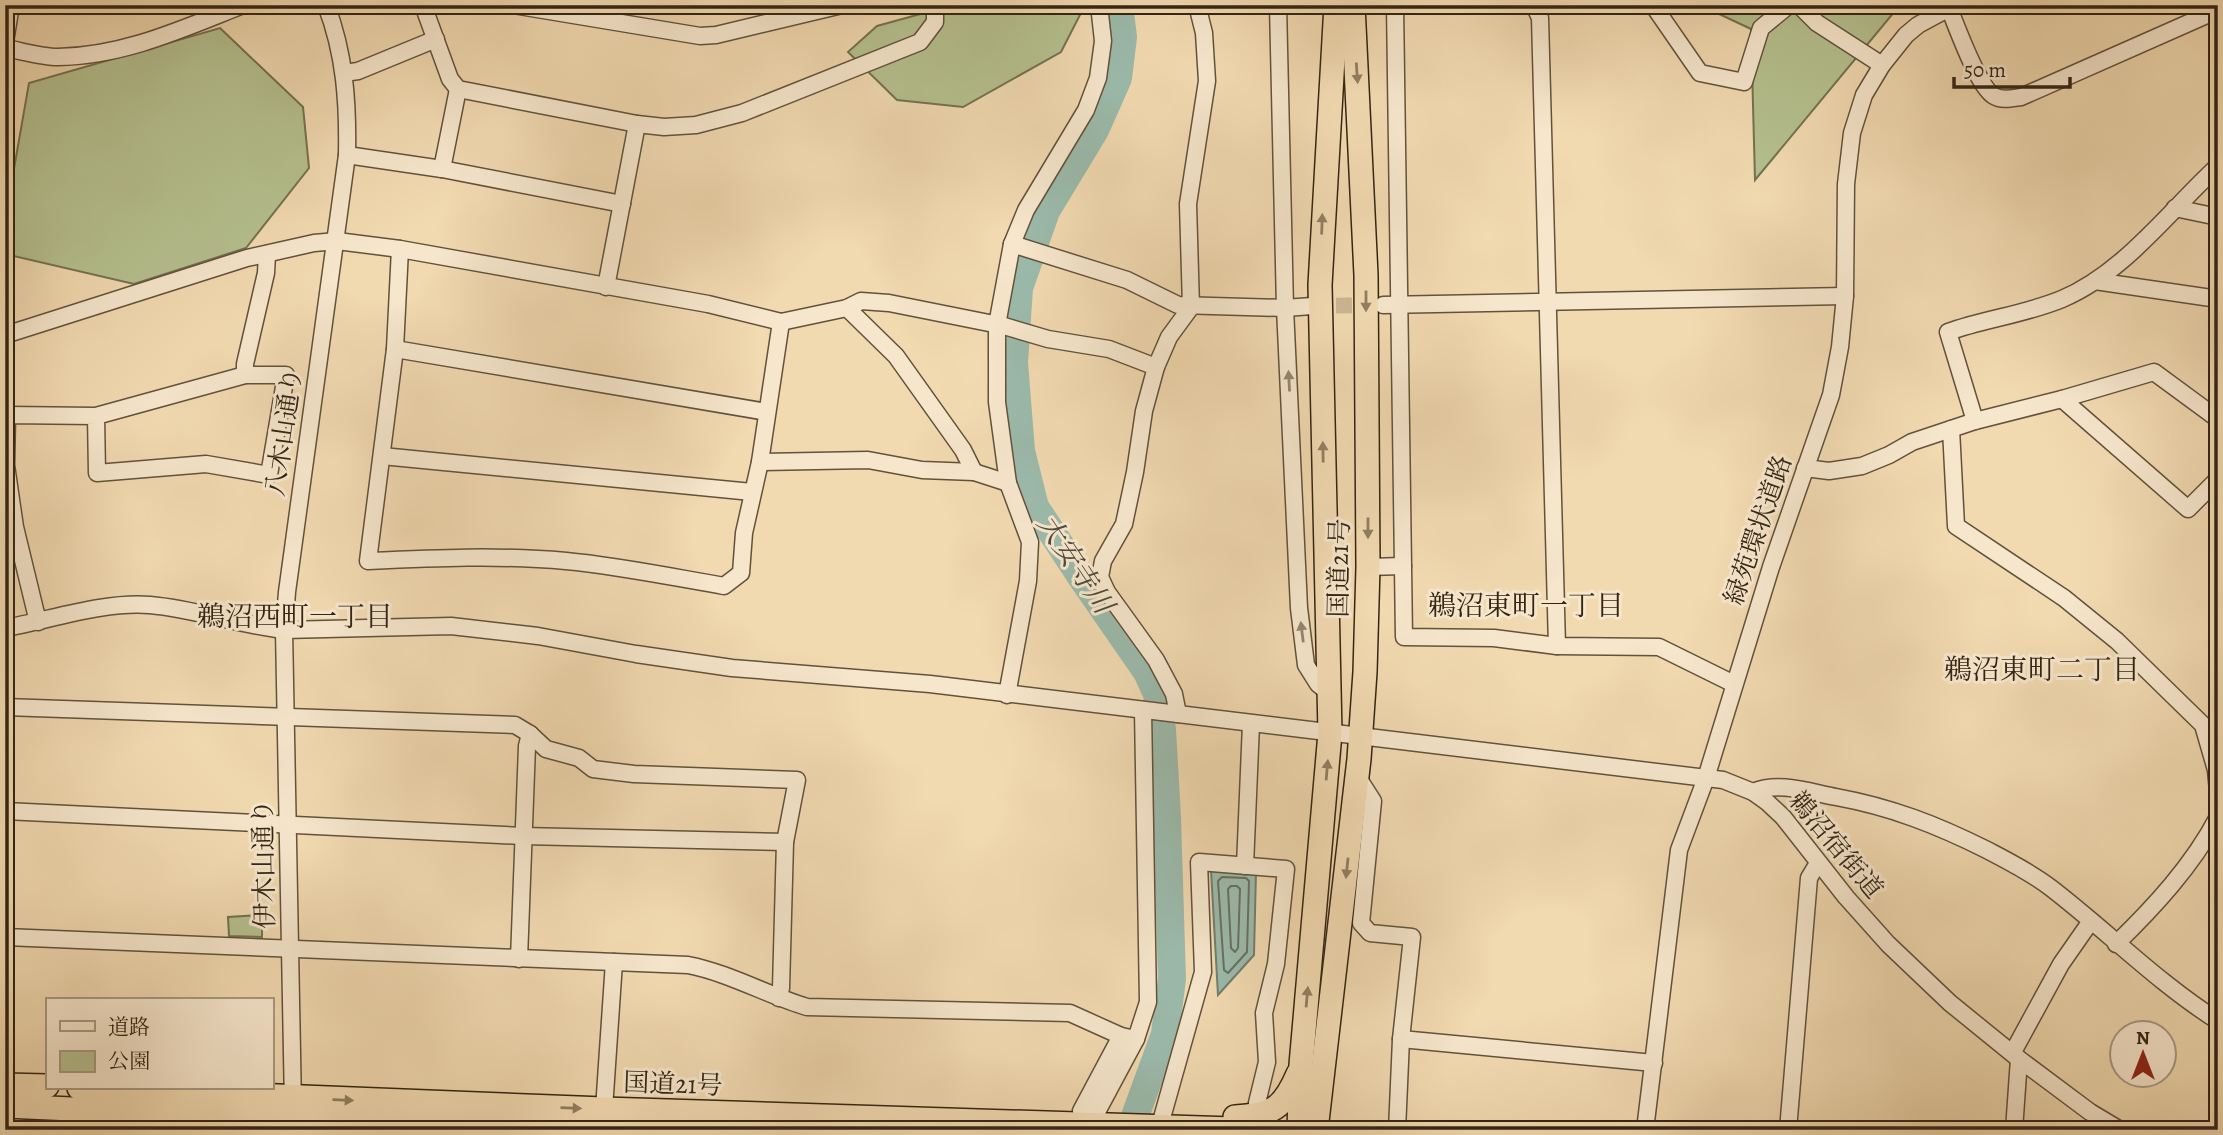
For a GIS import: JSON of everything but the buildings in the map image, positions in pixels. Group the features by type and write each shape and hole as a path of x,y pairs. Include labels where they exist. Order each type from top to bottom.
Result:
{"highway":[{"name":"国道21号","path":"1299,1130 1301,1065 1330,733 1320,285 1336,5"},
{"name":"国道21号","path":"1316,1130 1361,737 1368,567 1366,275 1353,5"},
{"path":"1163,1125 1199,1118 1260,1116 1273,1111 1286,1098 1301,1065"},
{"path":"5,1085 46,1086"},
{"name":"国道21号","path":"95,1090 294,1115"},
{"name":"国道21号","path":"5,1106 602,1122 1091,1120 1264,1130"},
{"name":"国道21号","path":"602,1122 652,1130"}],"street":[{"path":"5,42 10,5"},
{"name":"八木山通り","path":"284,630 347,155 348,106 344,73 334,26 326,5"},
{"path":"423,5 450,79 458,89 664,127 696,125 742,113 920,42 934,22 936,5"},
{"path":"513,5 593,13 700,36 716,35 842,5"},
{"path":"1007,695 1028,581 1030,542 1007,483 998,402 1000,325 1026,210 1086,110 1098,78 1103,41 1099,5"},
{"path":"1175,714 1174,694 1156,660 1107,592 1100,577 1103,561 1124,524 1144,411 1156,367 1169,337 1191,307 1188,204 1207,81 1204,33 1197,5"},
{"path":"1278,5 1285,308 1298,608 1306,665 1318,684 1328,692"},
{"path":"1395,5 1391,304 1404,637 1494,638 1557,646 1659,646 1734,684"},
{"path":"1534,5 1540,18 1557,646"},
{"path":"1653,5 1700,73 1744,82 1761,28 1788,5"},
{"path":"1799,5 1817,23 1882,65"},
{"path":"1952,6 1982,84 1994,96 2006,99 2021,97 2218,10"},
{"name":"緑苑環状道路","path":"1645,1130 1679,850 1706,778 1734,684 1830,394 1840,347 1845,296 1846,184 1852,133 1864,95 1882,65 1906,35 1952,6"},
{"path":"5,48 56,57 110,52 151,41 233,7"},
{"path":"344,73 358,71 436,39"},
{"path":"442,169 458,89"},
{"path":"606,287 637,124"},
{"path":"347,155 369,156 442,169 622,204"},
{"path":"1975,421 1948,331 2062,299 2095,281 2134,249 2218,166"},
{"path":"2175,208 2218,217"},
{"path":"5,335 267,254 314,243 337,241 400,249 708,304 781,322 847,308 861,301 890,303 1000,325 1027,334 1109,349 1156,367"},
{"path":"1016,245 1128,280 1178,305 1285,308 1312,306"},
{"path":"400,249 395,349 368,561 467,556 566,561 724,586 741,573 744,533 760,462 781,322"},
{"path":"245,374 245,364 267,273 267,254"},
{"path":"2095,281 2218,299"},
{"path":"1391,304 1845,296"},
{"path":"847,308 896,356 964,450 974,472"},
{"path":"395,349 767,412"},
{"path":"1805,468 1829,471 1862,466 1889,456 1912,442 1975,421 2154,372 2218,419"},
{"path":"38,622 15,527 6,465 7,415 96,416 245,374 286,375 269,475 206,464 97,473 96,416"},
{"path":"2063,399 2188,509 2218,479"},
{"path":"1951,429 1956,526 2064,598 2117,641 2203,725 2212,749 2218,791"},
{"path":"382,456 752,492"},
{"path":"760,462 868,460 922,470 974,472 1007,483"},
{"path":"1368,567 1403,566"},
{"path":"5,628 103,608 148,605 284,630"},
{"name":"鵜沼宿街道","path":"284,630 451,626 538,636 732,668 930,684 1723,780 1753,792 1768,802 1888,944 1950,1003 2090,1112 2120,1130"},
{"name":"伊木山通り","path":"284,630 294,1115"},
{"path":"5,707 515,725 530,734 546,750 579,758 593,769 634,774 797,780 785,842 779,998"},
{"path":"1091,1120 1148,1002 1146,710"},
{"path":"1245,866 1251,724"},
{"path":"519,959 527,746 530,734"},
{"path":"1357,776 1373,802 1361,923 1370,933 1412,937 1401,1039 1397,1130"},
{"path":"1753,792 1765,787 1787,787 1870,804 1938,826 2004,858 2049,886 2116,944 2218,1021"},
{"path":"5,811 523,836 785,842"},
{"path":"2116,944 2145,915 2215,829"},
{"path":"1163,1125 1203,972 1199,862 1286,869 1276,964 1264,1013 1267,1062 1257,1103"},
{"path":"1788,1130 1809,878 1818,863"},
{"path":"2014,1130 2016,1056 2061,964 2091,921"},
{"path":"5,937 688,965 707,969 807,1007 1070,1013 1129,1037"},
{"path":"602,1122 614,962"},
{"path":"1401,1039 1654,1063"},
{"path":"2090,1112 2104,1130"}],"green space":[{"path":"953,5 1085,5 1061,52 963,107 897,100 848,52 877,26"},
{"path":"1700,5 1900,5 1755,180 1751,29"},
{"path":"220,28 303,107 309,168 246,248 134,284 5,254 5,180 12,180 29,83"},
{"path":"262,915 262,937 229,936 228,917"}],"water":[{"path":"1211,870 1256,871 1254,955 1218,995"}],"waterway":[{"name":"大安寺川","path":"1119,5 1123,37 1118,78 1095,130 1046,211 1019,288 1014,362 1021,451 1035,507 1147,672 1157,694 1167,817 1172,979 1165,1034 1130,1130"}],"tunnel":[{"path":"1312,306 1376,305"}],"district":[{"name":"鵜沼東町一丁目","path":"1526,606"},
{"name":"鵜沼西町一丁目","path":"295,617"},
{"name":"鵜沼東町二丁目","path":"2042,670"}]}
